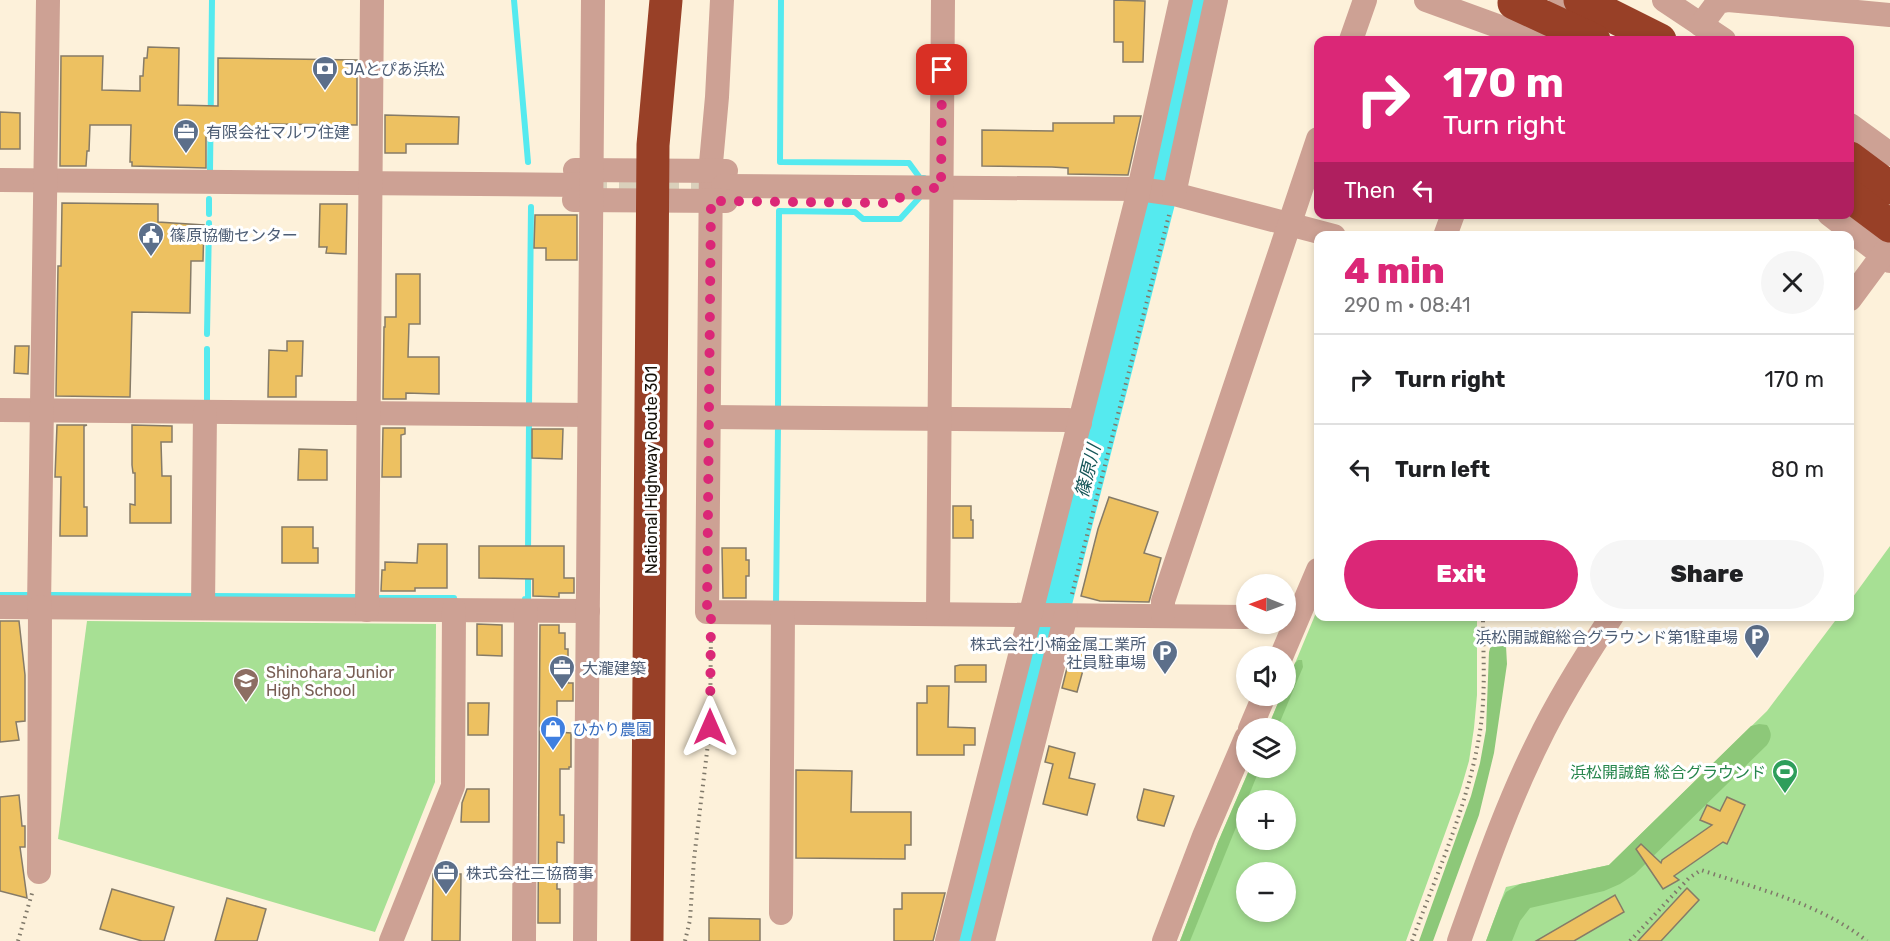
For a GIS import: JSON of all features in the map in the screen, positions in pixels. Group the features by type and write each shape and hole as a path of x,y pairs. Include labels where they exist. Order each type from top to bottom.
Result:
{"highway":[{"path":"644,0 653,172"},
{"name":"National Highway Route 301","path":"647,941 653,172 666,0"},
{"path":"1580,0 1652,36"},
{"path":"1509,1 1585,36"},
{"path":"1854,161 1890,188"},
{"path":"1854,201 1888,247"}],"street":[{"path":"39,872 48,0"},
{"path":"366,610 368,413 379,183 372,0"},
{"path":"585,941 589,415 588,185 592,0"},
{"path":"722,0 717,97 709,417 707,612 1236,617"},
{"path":"938,614 940,419 932,188 943,0"},
{"path":"1158,192 1180,0"},
{"path":"983,941 1050,615 1080,423 1158,192 1216,0"},
{"path":"1353,36 1365,0"},
{"path":"1426,0 1520,36"},
{"path":"1531,36 1562,0"},
{"path":"1664,0 1718,36"},
{"path":"1701,25 1718,2 1728,0 1885,10"},
{"path":"1854,128 1890,154"},
{"path":"1163,616 1163,601 1314,151"},
{"path":"0,180 379,183 424,199 588,185 653,172 715,186 1158,192 1316,231"},
{"path":"1837,219 1888,247 1854,294"},
{"path":"0,410 589,415"},
{"path":"203,608 205,412"},
{"path":"709,417 1068,420 1080,423"},
{"path":"1296,609 1314,577"},
{"path":"0,607 588,611"},
{"path":"391,941 453,786 454,610"},
{"path":"524,941 526,611"},
{"path":"781,913 783,613"},
{"path":"947,941 1050,615"},
{"path":"1459,941 1498,833 1533,751 1576,673 1609,621"},
{"path":"1164,941 1204,836 1236,761"}],"path":[{"path":"1050,615 1158,192"},
{"path":"685,941 690,920 694,859 710,727 711,612"},
{"path":"1412,941 1465,794 1474,762 1483,696 1484,621"},
{"path":"1630,941 1689,878 1701,870 1809,906 1838,921 1867,941"},
{"path":"18,941 39,872"}],"green space":[{"name":"浜松開誠館 総合グラウンド","path":"1890,546 1890,941 1486,941 1506,887 1609,865 1767,711 1835,621 1854,621 1854,596"},
{"path":"1314,618 1314,621 1477,621 1477,695 1469,761 1406,941 1180,941 1236,800 1236,850 1296,850 1296,790 1240,790 1246,778 1296,778 1296,718 1272,718 1277,706 1296,706 1296,661"},
{"name":"Shinohara Junior High School","path":"87,621 436,624 435,782 375,932 58,839"},
{"path":"1496,640 1502,641 1506,646 1507,664 1494,753 1479,815 1433,941 1419,941 1471,796 1480,763 1486,730 1489,652"},
{"path":"1302,660 1303,667 1296,684 1296,662"},
{"path":"1277,706 1287,706 1282,718 1272,718"},
{"path":"1767,725 1770,730 1771,737 1767,745 1635,874 1604,891 1530,908 1520,921 1512,941 1486,941 1506,892 1520,884 1609,865 1751,726"},
{"path":"1246,778 1256,778 1251,790 1240,790"},
{"path":"1236,800 1236,827 1190,941 1180,941"}],"building":[{"path":"1114,0 1145,1 1143,62 1123,62 1123,42 1114,42"},
{"path":"148,47 179,48 178,105 218,106 218,58 357,60 357,125 266,124 266,129 206,128 206,168 132,166 130,162 131,125 90,125 86,166 60,166 61,56 103,56 102,90 140,91 140,76 143,76 144,58 147,58"},
{"path":"0,112 20,113 20,149 0,149"},
{"path":"385,115 459,117 458,144 406,144 406,153 385,153"},
{"path":"1114,116 1141,116 1128,175 1068,174 1068,168 1052,167 982,166 982,130 1053,131 1053,123 1114,123"},
{"path":"62,203 158,204 158,222 204,225 203,261 191,261 190,313 132,312 130,397 56,396 58,266 61,266"},
{"path":"320,204 347,204 346,254 326,253 327,247 319,247"},
{"path":"535,215 577,215 577,260 546,260 546,248 534,248"},
{"path":"396,274 420,274 420,324 409,324 408,357 439,357 439,394 406,393 406,399 383,399 385,317 396,317"},
{"path":"287,341 303,341 302,376 296,376 296,397 268,397 269,350 287,351"},
{"path":"15,346 29,346 28,374 14,373"},
{"path":"57,425 87,425 84,426 84,507 87,507 87,536 60,536 61,477 55,477"},
{"path":"132,425 172,426 172,442 161,442 162,476 171,476 171,523 130,523 130,504 135,505"},
{"path":"383,428 405,428 405,434 401,435 401,477 382,477"},
{"path":"532,429 563,429 562,459 532,458"},
{"path":"299,449 327,450 327,480 298,480"},
{"path":"1109,497 1158,512 1144,553 1161,558 1149,602 1100,601 1081,596 1098,529"},
{"path":"953,506 971,506 973,538 953,538"},
{"path":"282,527 313,527 313,548 318,548 318,563 282,563"},
{"path":"418,544 447,544 447,588 381,591 382,570 385,570 385,562 417,563"},
{"path":"479,546 564,546 564,578 574,578 574,593 559,593 559,597 533,596 533,579 479,578"},
{"path":"722,548 746,548 749,576 746,576 746,598 723,598"},
{"path":"0,621 19,621 25,675 25,721 16,722 19,740 0,742"},
{"path":"477,624 502,625 502,656 477,655"},
{"path":"540,625 559,625 559,633 565,633 565,649 568,649 568,683 573,683 573,701 557,701 557,732 571,733 571,767 560,769 560,815 564,815 564,843 557,842 560,923 538,923"},
{"path":"1072,648 1088,652 1077,692 1062,688"},
{"path":"986,665 986,682 955,682 955,666"},
{"path":"927,686 949,686 948,727 975,728 975,745 964,745 964,755 917,755 917,703 927,703"},
{"path":"468,703 489,703 488,735 468,735"},
{"path":"1049,746 1075,753 1069,778 1095,784 1087,815 1043,804 1053,764 1045,762"},
{"path":"796,770 852,771 851,812 911,812 911,845 905,845 905,859 796,858"},
{"path":"467,789 489,789 489,822 461,822 462,803"},
{"path":"1144,789 1174,796 1164,826 1138,820"},
{"path":"19,795 22,826 25,826 25,847 20,847 27,898 0,891 0,797"},
{"path":"1727,797 1745,805 1727,844 1723,842 1674,876 1679,880 1663,889 1636,849 1641,844 1661,863 1662,860 1712,825 1700,820 1707,805 1720,811"},
{"path":"433,874 461,874 460,941 432,941"},
{"path":"1687,888 1699,900 1661,941 1638,941"},
{"path":"112,889 174,907 164,941 142,941 100,929"},
{"path":"902,893 945,893 933,941 894,941 894,909 902,909"},
{"path":"1615,895 1624,912 1574,941 1536,941"},
{"path":"227,898 266,909 257,941 215,941"},
{"path":"709,918 760,919 760,941 709,941"}],"waterway":[{"path":"210,171 212,0"},
{"path":"514,0 528,162"},
{"path":"781,0 780,162 909,163 920,178 924,178"},
{"name":"篠原川","path":"967,941 1157,202 1201,0"},
{"path":"1152,179 1162,179"},
{"path":"778,408 779,211 855,212 863,219 900,219 920,197"},
{"path":"209,199 209,214"},
{"path":"529,406 531,207"},
{"path":"207,334 209,223"},
{"path":"207,349 207,403"},
{"path":"528,553 529,424"},
{"path":"776,605 778,426"},
{"path":"525,599 528,599 528,572"},
{"path":"0,595 27,595"},
{"path":"51,595 196,596"},
{"path":"211,596 356,597"},
{"path":"377,598 454,598"}],"tunnel":[{"path":"583,185 723,186"}],"place":[{"name":"JAとぴあ浜松","path":"325,92"},
{"name":"有限会社マルワ住建","path":"186,155"},
{"name":"篠原協働センター","path":"151,258"},
{"name":"浜松開誠館総合グラウンド第1駐車場","path":"1757,660"},
{"name":"株式会社小楠金属工業所 社員駐車場","path":"1165,676"},
{"name":"大瀧建築","path":"562,691"},
{"name":"Shinohara Junior High School","path":"246,704"},
{"name":"ひかり農園","path":"553,752"},
{"name":"浜松開誠館 総合グラウンド","path":"1785,795"},
{"name":"株式会社三協商事","path":"446,896"}],"route":[{"path":"710,727 711,612 707,612 711,201 887,203 923,188 941,188 942,70"}]}
